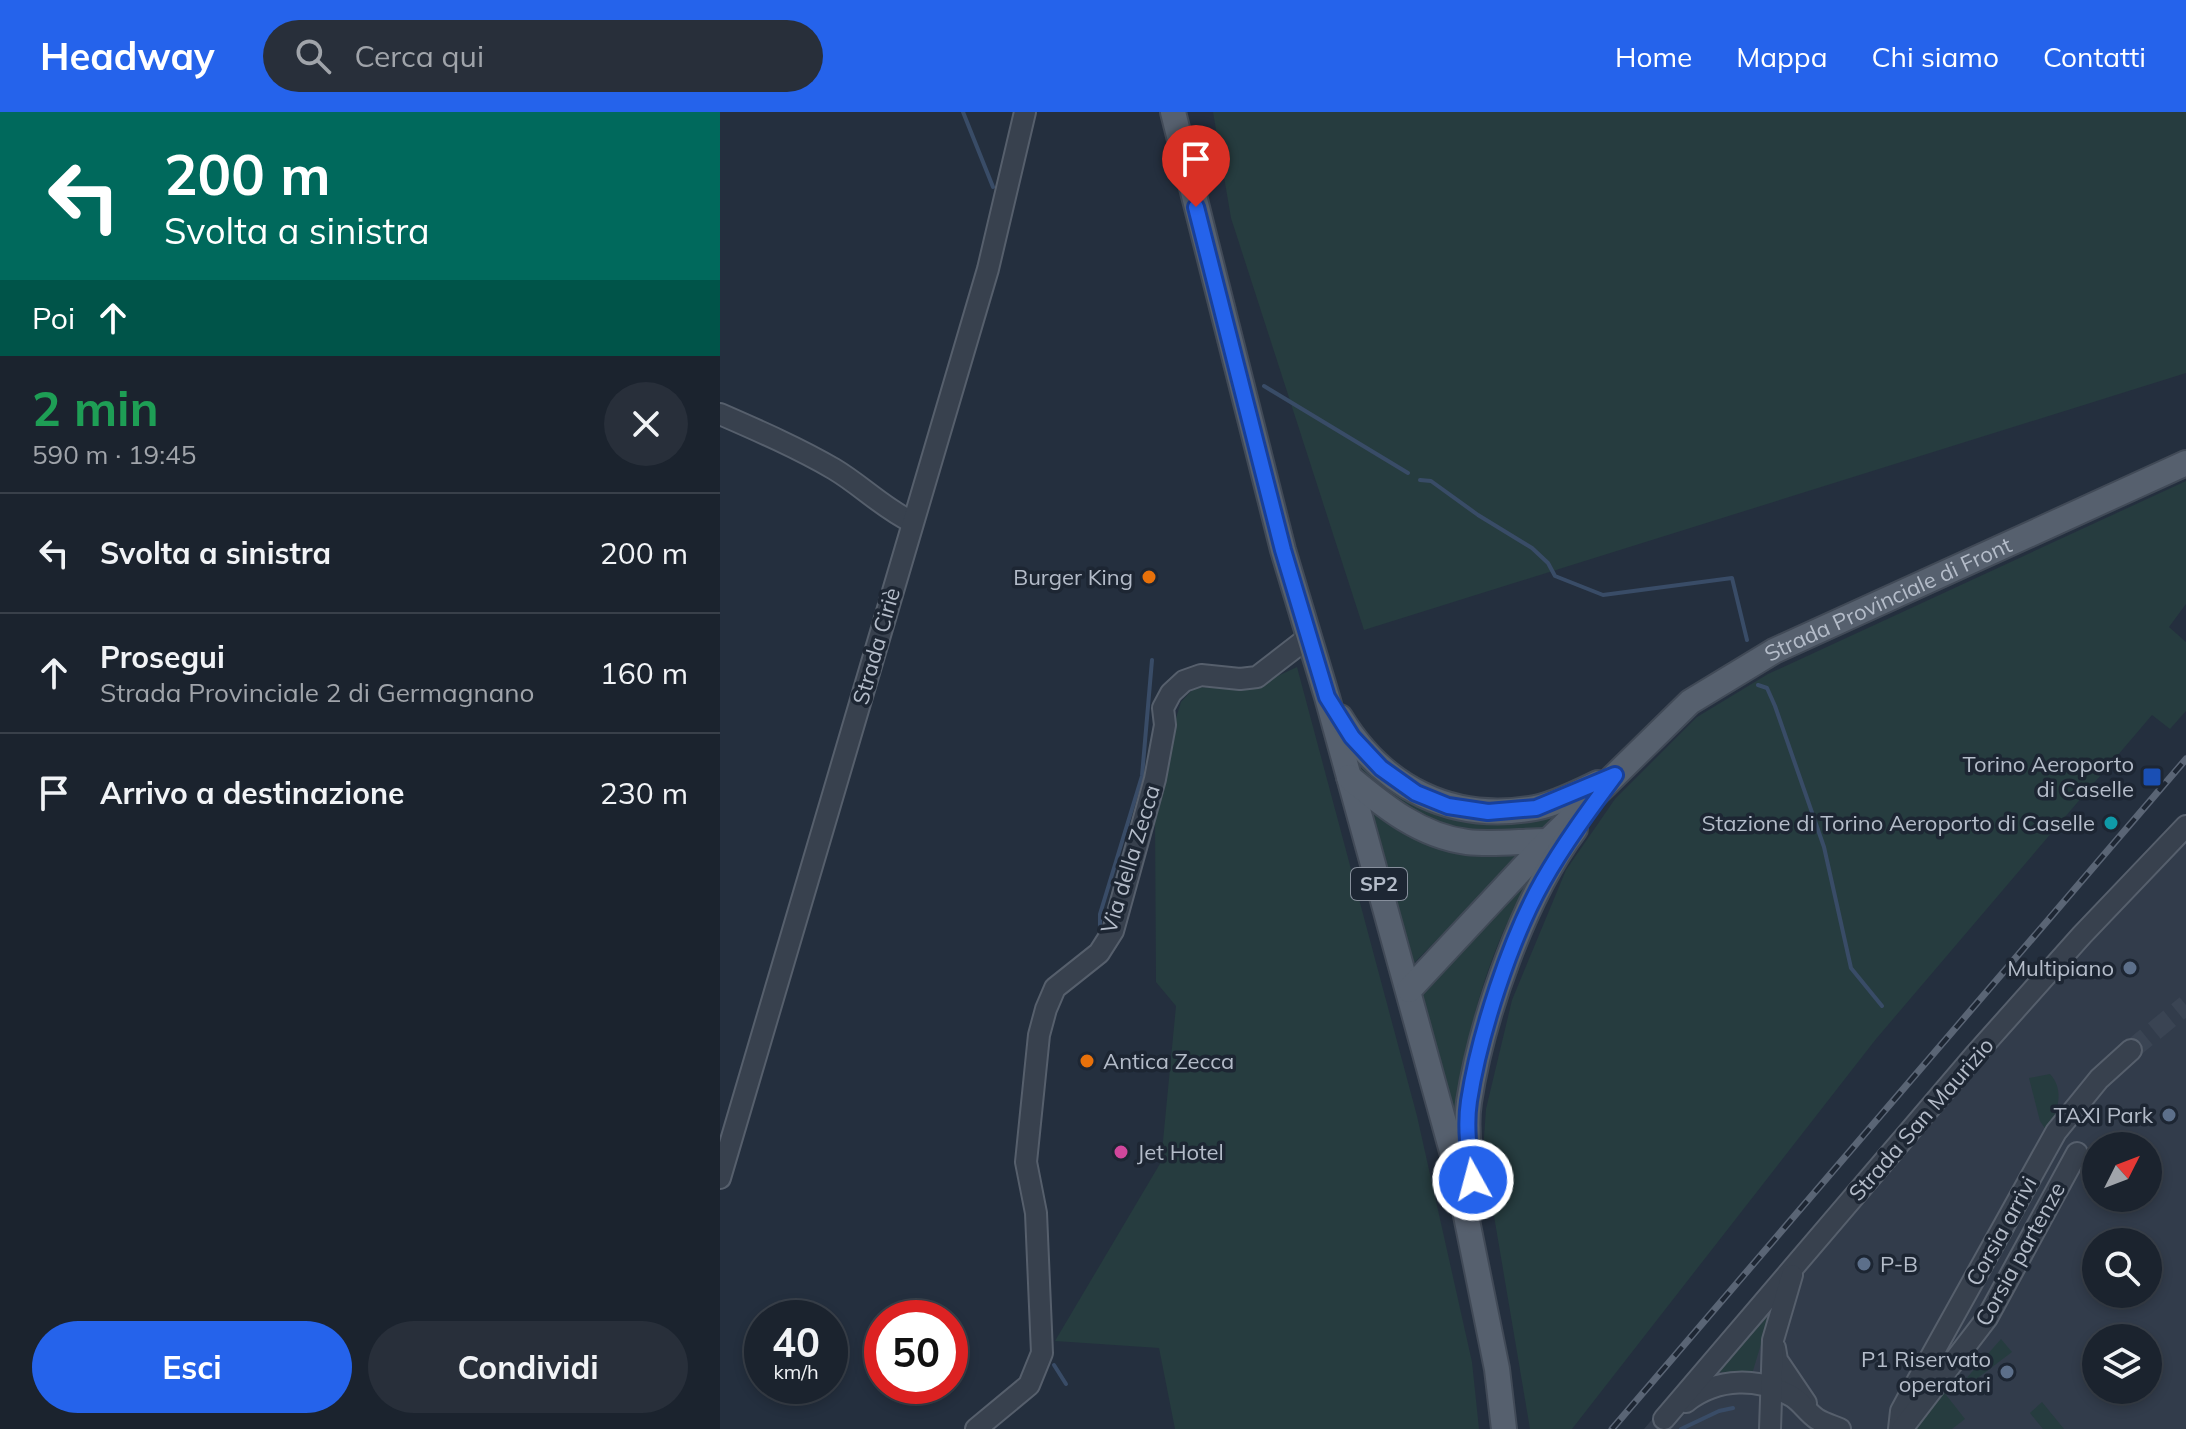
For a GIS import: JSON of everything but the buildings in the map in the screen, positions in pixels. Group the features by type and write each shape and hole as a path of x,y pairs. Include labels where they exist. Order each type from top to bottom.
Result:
{"main road":[{"name":"SP2","path":"1173,112 1283,550 1310,636 1456,1166 1497,1369 1504,1429"},
{"name":"Strada Provinciale di Front","path":"1615,775 1690,702 1774,651 2186,463"},
{"path":"1327,697 1352,737 1381,768 1416,793 1448,806 1488,812 1536,808 1615,775"},
{"path":"1409,990 1548,841 1615,775"},
{"path":"1497,1369 1498,1313 1469,1154 1469,1103 1487,1022 1518,934 1540,885 1567,839 1615,775"},
{"path":"1349,777 1418,828 1467,842 1548,841"}],"street":[{"name":"Strada Ciriè","path":"720,1178 1002,217 1025,112"},
{"path":"720,414 836,471 889,510 912,522"},
{"name":"Via della Zecca","path":"976,1429 1029,1385 1042,1353 1036,1213 1026,1162 1039,1035 1055,988 1099,953 1113,931 1155,779 1165,725 1163,708 1171,693 1184,681 1201,675 1240,679 1257,677 1310,636"},
{"name":"Strada San Maurizio","path":"1660,1424 2082,935 2186,826"},
{"name":"Corsia arrivi","path":"1901,1429 1901,1411 2056,1132 2099,1079 2131,1050"},
{"name":"Corsia partenze","path":"1901,1429 1987,1318 2077,1153"},
{"path":"1770,1429 1773,1340 1789,1281 1809,1248"},
{"path":"1773,1340 1777,1360 1822,1424"},
{"path":"1660,1424 1696,1394 1717,1385 1739,1381 1770,1386 1795,1398 1822,1424 1840,1429"}],"shaded area":[{"path":"2186,815 2186,1429 1644,1429 2017,993"}],"green space":[{"path":"1213,112 2186,112 2186,373 1364,630 1231,218"},
{"path":"2186,481 2186,604 2169,627 2186,642 2186,711 2170,729 2152,715 1876,1039 1572,1429 1530,1429 1483,1151 1486,1109 1512,1000 1566,870 1615,799 1697,717 1768,674"},
{"path":"1297,667 1417,1116 1472,1362 1479,1429 1175,1429 1159,1348 1055,1341 1161,1162 1176,1006 1156,982 1155,818 1172,731 1181,702 1195,687 1249,689"},
{"path":"1356,754 1412,800 1568,805 1540,831 1500,833 1448,828 1403,806 1360,773"},
{"path":"1370,808 1526,850 1413,964"},
{"path":"1539,864 1504,930 1486,978 1466,1053 1454,1128 1419,991"},
{"path":"2050,1074 2057,1087 2058,1102 2046,1130 2040,1121 2029,1078"},
{"path":"1770,1314 1752,1374 1718,1372"},
{"path":"2001,1339 2012,1352 1958,1393 1956,1390"},
{"path":"1943,1391 1965,1419 1952,1429 1914,1429"},
{"path":"2042,1402 2064,1429 2043,1429 2030,1413"}],"waterway":[{"path":"963,112 993,187"},
{"path":"1264,386 1408,473"},
{"path":"1420,480 1431,481 1532,548 1548,563 1555,576 1603,595 1732,578 1747,640"},
{"path":"1100,935 1100,914 1142,776 1152,660"},
{"path":"1758,685 1767,688 1775,706 1824,847 1851,968 1882,1006"},
{"path":"1054,1365 1066,1384"},
{"path":"1681,1429 1719,1411 1733,1408"}],"tunnel":[{"path":"2131,1050 2186,1005"}],"railway":[{"path":"1612,1429 2186,759"}],"place":[{"name":"Burger King","path":"1149,577"},
{"name":"Torino Aeroporto di Caselle","path":"2152,777"},
{"name":"Stazione di Torino Aeroporto di Caselle","path":"2111,823"},
{"name":"Multipiano","path":"2130,968"},
{"name":"Antica Zecca","path":"1087,1061"},
{"name":"TAXI Park","path":"2169,1115"},
{"name":"Jet Hotel","path":"1121,1152"},
{"name":"P-B","path":"1864,1264"},
{"name":"P1 Riservato operatori","path":"2007,1372"}],"route":[{"path":"1196,207 1283,550 1327,697 1352,737 1381,768 1416,793 1448,806 1488,812 1536,808 1615,775 1567,839 1540,885 1518,934 1487,1022 1469,1103 1469,1154 1473,1180"}]}
